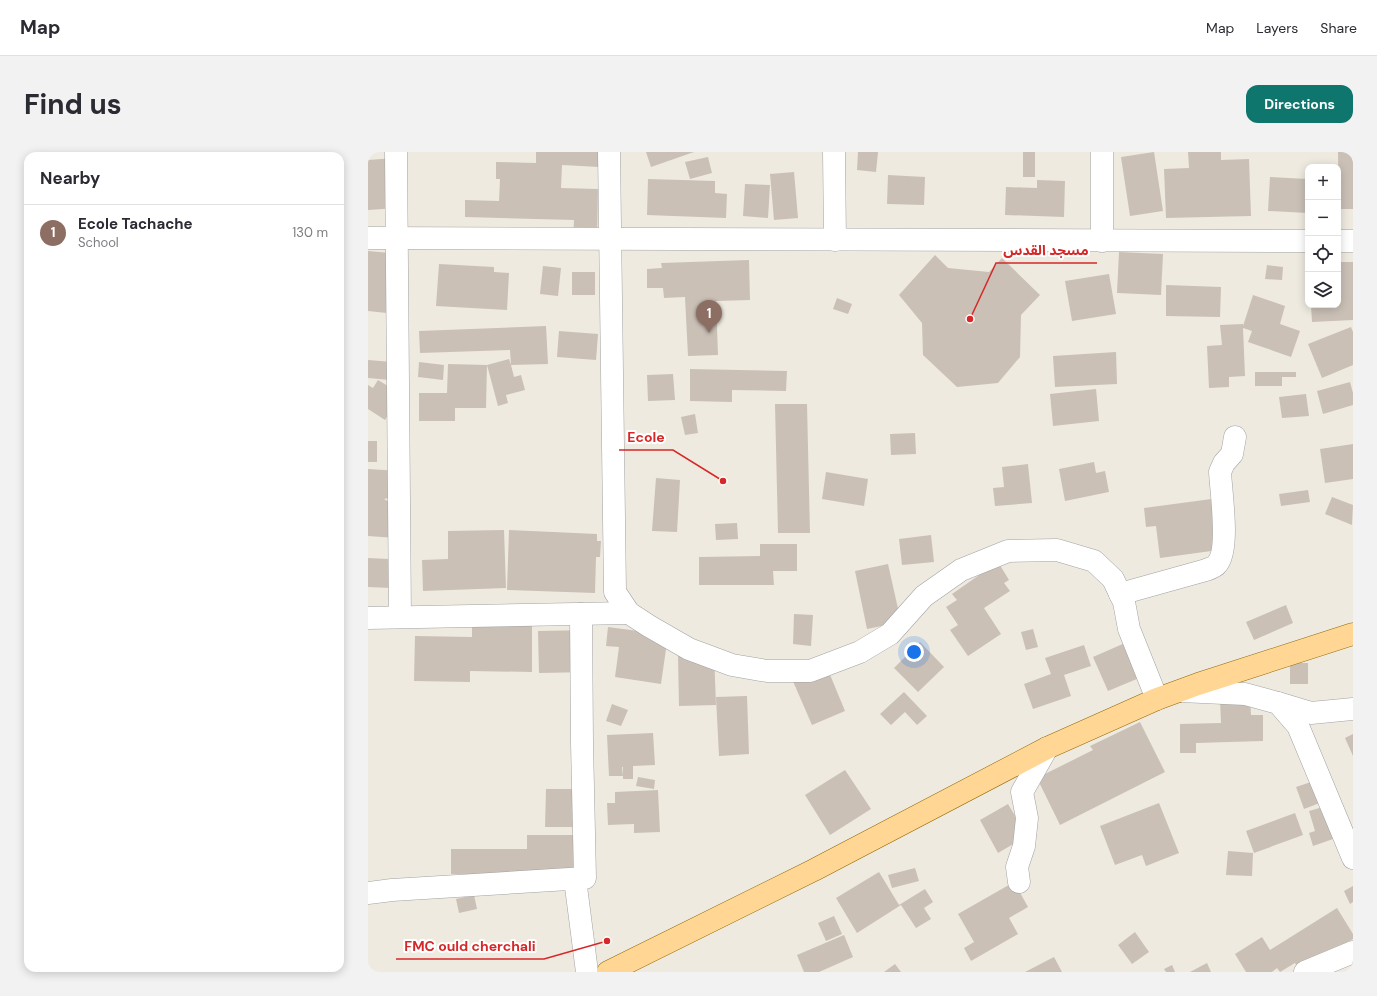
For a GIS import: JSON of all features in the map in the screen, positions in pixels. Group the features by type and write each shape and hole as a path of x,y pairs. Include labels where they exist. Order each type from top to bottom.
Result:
{"main road":[{"path":"608,972 814,870 1047,748 1157,699 1181,690 1353,634"}],"street":[{"path":"396,152 400,617"},
{"path":"609,152 615,592 629,613 689,649 732,665 767,671 810,671 860,652 890,634 924,596 961,570 1008,551 1057,550 1094,561 1113,578 1124,602 1129,630 1157,699"},
{"path":"834,152 835,240"},
{"path":"1102,152 1102,241"},
{"path":"368,238 610,240 1305,241"},
{"path":"1341,241 1353,241"},
{"path":"1120,594 1206,570 1216,565 1221,556 1224,540 1220,472 1224,463 1232,454 1235,437"},
{"path":"368,618 629,613"},
{"path":"368,893 392,890 585,878 581,614"},
{"path":"1181,690 1245,694 1311,713 1353,709"},
{"path":"1278,703 1298,726 1347,829 1353,858"},
{"path":"1019,882 1017,867 1024,846 1027,818 1022,792 1047,748"},
{"path":"575,879 587,972"},
{"path":"1305,972 1353,952"}],"building":[{"path":"536,152 599,152 599,167 562,165 561,188 598,189 597,241 573,241 574,220 465,217 465,200 499,201 500,179 496,179 496,162 536,163"},
{"path":"646,152 694,152 651,167"},
{"path":"858,152 878,152 876,172 857,170"},
{"path":"1023,152 1035,152 1035,177 1023,177"},
{"path":"1154,152 1163,211 1130,216 1121,157"},
{"path":"1188,152 1221,152 1221,160 1249,159 1251,216 1166,218 1164,169 1189,168"},
{"path":"1338,152 1353,152 1353,209 1341,209 1341,164 1338,164"},
{"path":"708,157 712,173 690,179 685,162"},
{"path":"395,158 398,208 368,210 368,160"},
{"path":"794,172 798,218 774,220 770,174"},
{"path":"888,175 925,177 924,205 887,204"},
{"path":"1270,177 1305,179 1305,213 1268,211"},
{"path":"648,179 715,181 715,193 727,194 726,218 647,215"},
{"path":"1037,180 1065,181 1064,217 1005,215 1006,187 1037,188"},
{"path":"745,184 770,185 768,218 743,216"},
{"path":"368,251 401,254 396,314 368,311"},
{"path":"1119,252 1163,254 1161,295 1117,293"},
{"path":"935,255 948,268 989,272 1002,258 1040,295 1021,315 1020,357 998,383 957,387 923,355 922,323 899,295"},
{"path":"749,260 750,300 716,301 718,355 688,356 685,297 664,298 663,288 647,288 647,269 662,268 661,263"},
{"path":"1341,262 1353,262 1353,320 1312,322 1311,308 1341,308"},
{"path":"439,264 494,267 494,272 509,273 507,310 436,306"},
{"path":"1267,265 1283,267 1282,280 1265,279"},
{"path":"543,266 561,268 558,296 540,294"},
{"path":"572,272 595,272 595,295 572,295"},
{"path":"1109,274 1116,314 1072,321 1065,281"},
{"path":"1166,285 1221,287 1220,317 1166,316"},
{"path":"1253,295 1285,306 1280,324 1300,331 1291,357 1248,342 1252,331 1243,328 1245,376 1229,377 1229,387 1209,388 1207,346 1222,345 1220,325 1243,324 1243,326"},
{"path":"837,298 852,304 848,314 833,309"},
{"path":"546,326 548,364 511,365 510,350 420,353 419,331"},
{"path":"1351,327 1353,332 1353,365 1322,378 1308,344"},
{"path":"559,331 598,334 596,360 557,357"},
{"path":"1116,352 1117,384 1055,387 1053,356"},
{"path":"509,359 514,377 521,375 525,390 506,395 508,403 498,406 487,365"},
{"path":"368,360 392,362 390,380 368,378"},
{"path":"419,362 444,365 443,380 418,377"},
{"path":"448,364 487,365 486,408 455,408 455,421 419,421 419,393 447,393"},
{"path":"690,369 787,371 786,391 732,390 732,402 690,401"},
{"path":"1255,372 1296,372 1296,377 1282,377 1282,386 1255,386"},
{"path":"673,374 675,400 648,401 647,375"},
{"path":"378,380 401,394 385,420 368,409 368,385 373,388"},
{"path":"1350,382 1353,393 1353,405 1323,414 1317,391"},
{"path":"1096,389 1099,421 1053,426 1050,394"},
{"path":"1306,394 1309,416 1282,418 1279,397"},
{"path":"775,404 807,404 810,533 778,533"},
{"path":"695,414 698,433 685,435 681,417"},
{"path":"915,433 916,454 891,455 890,434"},
{"path":"368,441 377,441 377,462 368,462"},
{"path":"1353,444 1353,479 1325,483 1320,449"},
{"path":"1094,462 1096,473 1105,471 1109,492 1065,501 1059,469"},
{"path":"1028,464 1032,503 995,506 993,488 1004,487 1002,467"},
{"path":"368,469 400,471 398,496 384,499 398,507 396,538 368,536"},
{"path":"826,472 868,479 864,506 822,499"},
{"path":"656,478 680,480 677,532 652,531"},
{"path":"1308,490 1310,502 1281,506 1279,494"},
{"path":"1332,497 1353,505 1352,525 1325,514"},
{"path":"1219,498 1226,549 1160,558 1156,526 1146,527 1144,508"},
{"path":"737,523 738,539 716,540 715,524"},
{"path":"504,530 506,588 423,591 422,560 448,559 448,531"},
{"path":"509,530 597,534 597,541 601,541 600,557 596,557 595,593 507,590"},
{"path":"931,535 934,562 902,565 899,539"},
{"path":"760,544 797,544 797,571 773,571 774,585 699,585 699,557 760,556"},
{"path":"368,558 389,559 391,588 368,587"},
{"path":"998,562 1009,580 1004,583 1010,591 984,608 1001,634 968,656 950,630 958,625 946,607 957,600 952,594"},
{"path":"888,564 901,622 867,629 855,571"},
{"path":"1286,605 1293,623 1254,640 1246,622"},
{"path":"794,614 813,615 811,646 793,644"},
{"path":"472,625 532,626 532,672 470,671 470,682 414,681 415,636 472,637"},
{"path":"608,627 668,635 661,684 615,677 619,647 606,646"},
{"path":"1033,629 1038,647 1026,650 1021,632"},
{"path":"590,630 591,672 539,673 538,631"},
{"path":"1141,636 1156,671 1108,691 1093,657"},
{"path":"920,642 944,667 918,692 894,668"},
{"path":"1084,645 1091,666 1064,675 1071,696 1033,709 1024,684 1051,674 1045,658"},
{"path":"714,654 716,705 679,706 678,655"},
{"path":"1290,663 1308,663 1308,684 1290,684"},
{"path":"826,665 845,711 812,725 792,679"},
{"path":"904,692 927,716 917,725 905,712 891,725 880,714"},
{"path":"747,696 749,754 719,756 716,697"},
{"path":"1250,699 1251,715 1263,715 1263,741 1196,743 1196,753 1180,753 1180,724 1221,723 1220,700"},
{"path":"612,704 628,710 621,726 606,721"},
{"path":"1140,722 1165,772 1060,825 1037,778 1093,750 1090,746"},
{"path":"653,733 655,765 633,766 633,779 623,779 623,776 609,776 607,735"},
{"path":"1353,734 1353,756 1345,738"},
{"path":"845,770 871,809 830,835 805,795"},
{"path":"638,777 655,780 654,789 636,786"},
{"path":"1317,780 1325,801 1304,809 1296,787"},
{"path":"546,789 582,789 582,827 545,827"},
{"path":"658,790 660,832 634,833 634,824 608,825 607,803 615,803 615,792"},
{"path":"1159,803 1179,853 1146,866 1142,855 1115,865 1100,826"},
{"path":"1008,804 1027,836 998,853 980,820"},
{"path":"1323,807 1333,839 1313,846 1309,833 1315,831 1309,811"},
{"path":"1295,813 1303,835 1254,853 1246,831"},
{"path":"527,835 589,835 589,875 451,874 451,849 527,849"},
{"path":"1228,851 1253,853 1252,876 1226,875"},
{"path":"915,868 919,881 892,888 888,875"},
{"path":"879,872 899,905 925,889 933,902 924,908 931,919 916,928 901,905 857,933 836,898"},
{"path":"1014,882 1028,907 1009,918 1018,934 971,961 964,948 974,942 958,914"},
{"path":"1353,886 1353,902 1350,904 1344,891"},
{"path":"474,895 477,909 459,913 456,899"},
{"path":"1337,908 1353,934 1353,939 1300,971 1295,963 1280,972 1277,968 1272,972 1246,972 1235,954 1262,937 1270,950"},
{"path":"834,916 842,934 826,941 818,923"},
{"path":"1135,932 1149,952 1132,964 1118,945"},
{"path":"844,935 853,957 819,972 804,972 797,955"},
{"path":"1054,957 1062,972 1025,972"},
{"path":"1207,963 1211,972 1190,972"},
{"path":"895,964 901,972 884,972"},
{"path":"1172,965 1175,972 1166,972 1164,969"}],"place":[{"name":"مسجد القدس","path":"970,319"},
{"name":"Ecole Tachache","path":"709,333"},
{"name":"Ecole","path":"723,481"},
{"name":"FMC ould cherchali","path":"607,941"}]}
